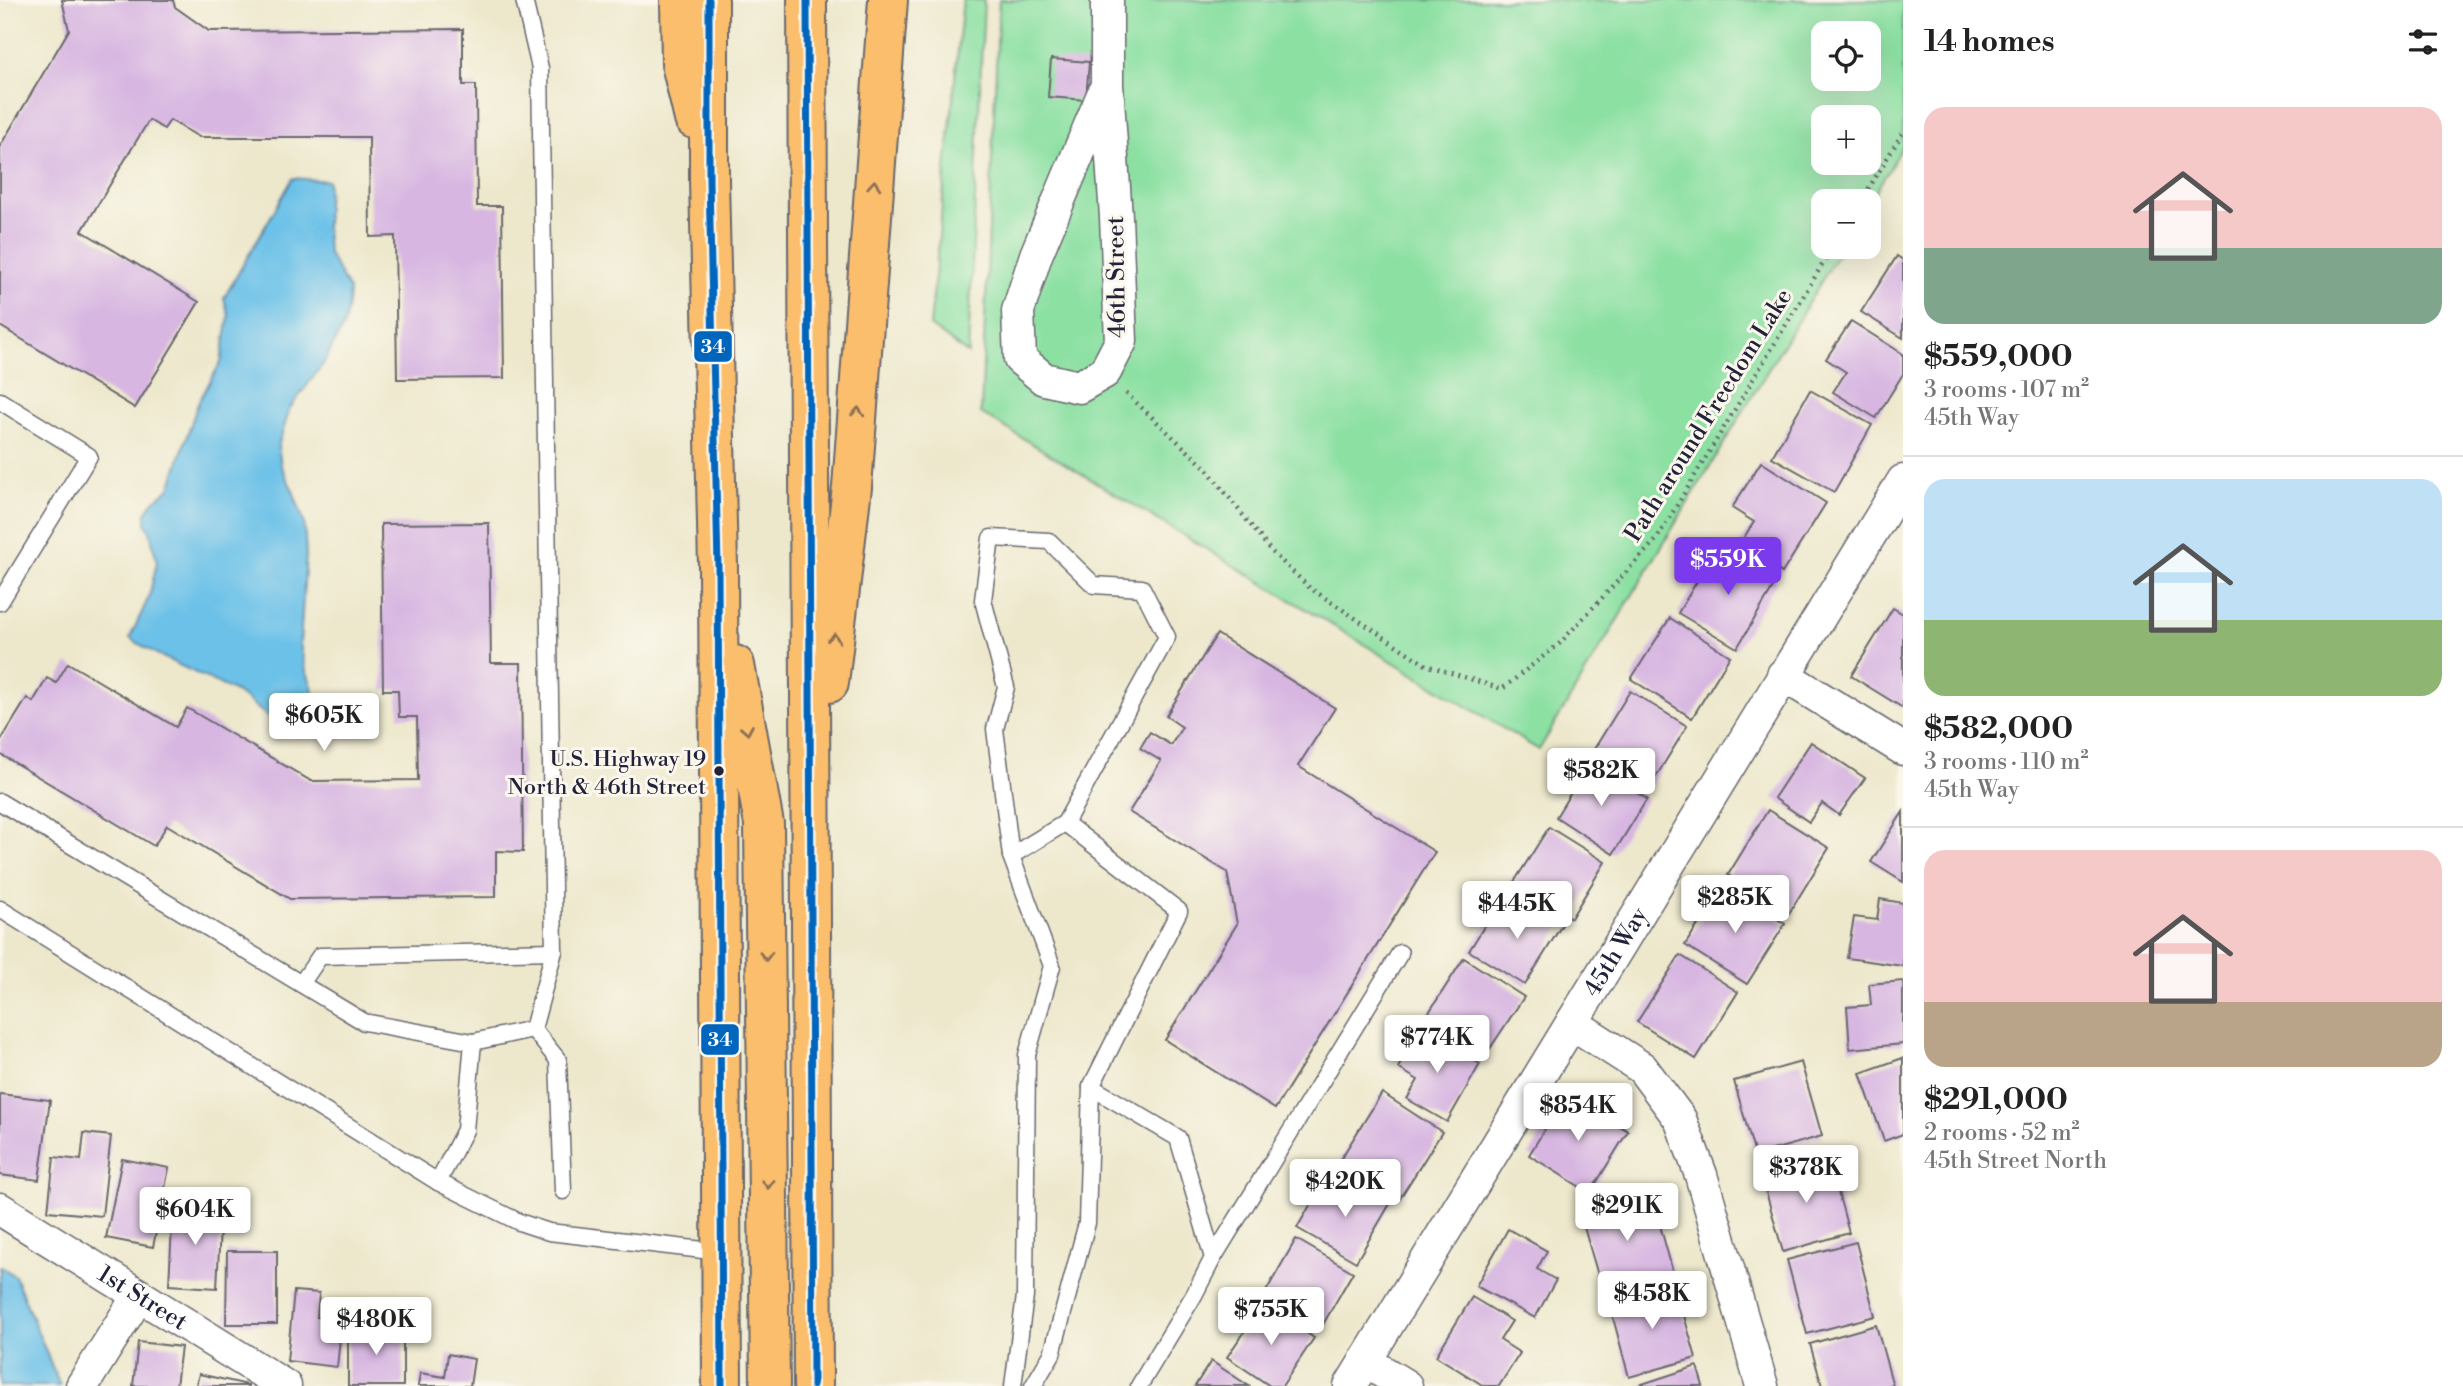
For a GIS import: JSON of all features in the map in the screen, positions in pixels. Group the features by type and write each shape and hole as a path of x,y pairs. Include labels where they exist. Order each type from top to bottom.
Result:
{"highway":[{"path":"680,0 681,64 709,180"},
{"path":"709,0 709,180 718,567 722,1386"},
{"path":"807,0 813,1386"},
{"path":"809,852 852,486 888,0"},
{"path":"718,567 764,824 771,1386"}],"street":[{"name":"46th Street","path":"1107,85 1036,255 1018,311 1020,359 1044,379 1079,387 1105,372 1121,341 1107,85 1108,0"},
{"name":"45th Way","path":"1357,1374 1903,481"},
{"path":"1783,675 1903,749"},
{"path":"1572,1023 1642,1068 1681,1119 1701,1175 1762,1386"},
{"name":"1st Street","path":"0,1209 285,1386"},
{"path":"82,1386 139,1296"},
{"path":"1357,1374 1406,1386"}],"lane":[{"path":"524,0 540,68 554,951 533,1028"},
{"path":"0,602 89,456 3,409"},
{"path":"1011,856 1065,823 1167,637 1142,588 1094,585 1049,541 991,538 983,600 1006,687 995,729 1011,856 1052,966 1027,1055 1025,1296 1013,1386"},
{"path":"0,802 364,1022 473,1042 533,1028"},
{"path":"1033,1386 1052,1354 1087,1223 1091,1087 1179,911 1065,823"},
{"path":"0,909 438,1182 519,1222 549,1232 720,1252"},
{"path":"301,984 320,956 554,951"},
{"path":"1139,1386 1213,1258 1400,953"},
{"path":"533,1028 558,1060 563,1191"},
{"path":"438,1182 465,1129 473,1042"},
{"path":"1091,1087 1178,1138 1213,1258"}],"path":[{"path":"1868,189 1903,132"},
{"name":"Path around Freedom Lake","path":"1124,391 1206,468 1271,551 1310,588 1426,665 1502,689 1560,643 1656,540 1826,259"}],"green space":[{"path":"963,0 984,0 968,354 930,326"},
{"path":"999,0 1903,0 1903,146 1877,189 1811,189 1811,259 1835,259 1539,750 981,413"}],"water":[{"path":"293,178 328,181 328,253 349,290 344,325 323,364 290,408 278,446 281,466 304,522 306,554 300,644 312,686 315,712 309,727 288,726 277,722 237,693 130,638 149,597 157,562 146,524 146,513 154,501 170,488 198,403 221,362 229,316 224,298"},
{"path":"0,1266 15,1276 60,1386 0,1386"}],"building":[{"path":"62,0 173,0 175,7 209,31 463,29 463,85 476,85 477,206 502,206 504,378 397,379 395,236 370,237 369,137 199,137 170,120 164,129 149,120 82,231 199,302 135,408 0,326 0,146 69,30"},
{"path":"1051,59 1089,62 1086,100 1048,97"},
{"path":"1897,256 1903,260 1903,338 1861,312"},
{"path":"1851,321 1903,354 1903,374 1876,418 1833,392 1846,372 1826,359"},
{"path":"1810,390 1872,425 1834,492 1772,457"},
{"path":"1761,462 1826,503 1782,573 1739,545 1754,522 1732,508"},
{"path":"489,523 491,663 521,663 523,852 496,851 496,897 290,899 167,825 154,846 0,754 0,742 27,698 33,702 47,678 56,683 68,663 176,727 187,708 311,781 418,780 417,717 399,717 398,690 383,690 381,524"},
{"path":"1718,546 1777,581 1737,648 1678,613"},
{"path":"1893,608 1903,614 1903,708 1851,676"},
{"path":"1670,618 1730,656 1692,718 1631,679"},
{"path":"1217,634 1335,708 1298,766 1435,852 1275,1109 1165,1040 1237,924 1227,872 1129,812 1161,761 1140,748 1150,732 1171,745 1182,727 1166,716"},
{"path":"1630,691 1687,726 1651,785 1593,751"},
{"path":"1811,742 1865,778 1839,815 1822,803 1809,822 1774,798"},
{"path":"1589,763 1647,799 1613,854 1556,817"},
{"path":"1768,810 1829,848 1789,913 1728,875"},
{"path":"1903,812 1903,882 1871,862"},
{"path":"1549,827 1605,862 1571,918 1514,882"},
{"path":"1724,885 1785,924 1747,984 1685,945"},
{"path":"1880,899 1903,903 1903,966 1847,958 1854,917 1877,920"},
{"path":"1526,900 1563,923 1525,985 1469,951 1495,909 1514,921"},
{"path":"1680,955 1738,992 1696,1059 1637,1022"},
{"path":"1464,958 1524,997 1485,1056 1426,1017"},
{"path":"1903,981 1903,1044 1850,1049 1847,1007 1871,1005 1869,984"},
{"path":"1420,1029 1480,1064 1447,1122 1407,1099 1418,1080 1398,1068"},
{"path":"1903,1058 1903,1134 1884,1141 1860,1073"},
{"path":"1801,1062 1822,1136 1755,1155 1734,1081"},
{"path":"1382,1093 1442,1132 1400,1198 1340,1160"},
{"path":"1567,1093 1628,1131 1590,1193 1529,1155"},
{"path":"0,1094 50,1100 39,1180 0,1175"},
{"path":"84,1133 111,1136 102,1216 48,1211 54,1157 81,1160"},
{"path":"122,1159 169,1168 153,1247 106,1238"},
{"path":"1829,1159 1849,1233 1783,1252 1762,1178"},
{"path":"1351,1179 1391,1202 1356,1262 1297,1228 1320,1188 1340,1199"},
{"path":"1650,1189 1674,1276 1604,1296 1579,1210"},
{"path":"173,1206 221,1208 217,1288 169,1285"},
{"path":"1508,1229 1547,1251 1537,1269 1556,1280 1535,1318 1476,1286"},
{"path":"1296,1239 1353,1272 1321,1328 1264,1295"},
{"path":"1856,1242 1875,1316 1807,1334 1787,1260"},
{"path":"227,1251 277,1251 277,1324 226,1324"},
{"path":"1675,1284 1696,1358 1629,1377 1609,1303"},
{"path":"294,1291 319,1293 317,1317 342,1320 337,1367 287,1361"},
{"path":"1472,1297 1512,1321 1500,1340 1520,1353 1499,1386 1484,1386 1436,1356"},
{"path":"1263,1304 1314,1338 1282,1386 1270,1386 1227,1357"},
{"path":"1876,1325 1893,1386 1822,1386 1810,1344"},
{"path":"348,1328 403,1328 403,1386 348,1386"},
{"path":"138,1342 181,1347 176,1386 133,1386"},
{"path":"448,1354 474,1359 470,1386 418,1386 420,1373 445,1377"},
{"path":"1211,1361 1249,1386 1195,1386"},
{"path":"1697,1366 1703,1386 1639,1386 1639,1385"},
{"path":"199,1374 248,1385 248,1386 196,1386"}],"transit line":[{"name":"34","path":"709,0 709,180 718,567 722,1386"},
{"name":"34","path":"807,0 813,1386"}],"place":[{"name":"U.S. Highway 19 North & 46th Street","path":"719,771"}]}
